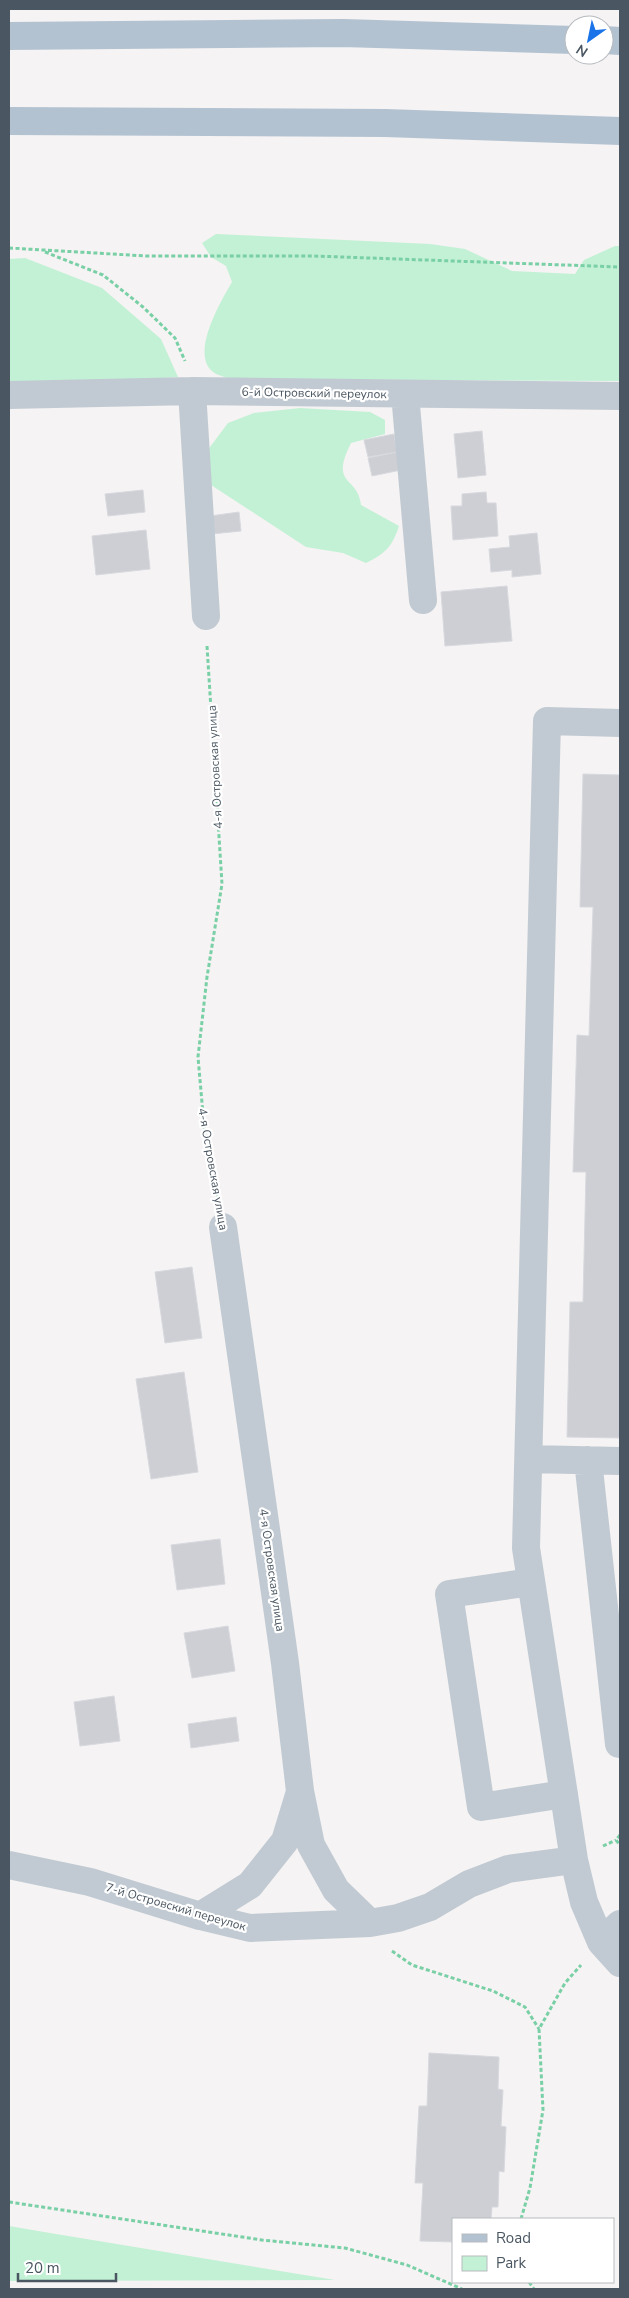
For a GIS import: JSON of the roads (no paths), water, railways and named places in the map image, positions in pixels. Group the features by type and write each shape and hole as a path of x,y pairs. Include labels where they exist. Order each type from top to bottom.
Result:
{"main road":[{"path":"9,36 343,33 564,40"},
{"path":"9,121 385,123 620,131"}],"street":[{"name":"6-й Островский переулок","path":"9,395 192,391 620,396"},
{"path":"192,391 206,616"},
{"path":"405,394 422,600"},
{"path":"620,723 547,721 526,1548 574,1860 584,1902 601,1942 620,1963"},
{"name":"4-я Островская улица","path":"223,1227 285,1663 300,1791 311,1845 336,1890 370,1923"},
{"path":"529,1459 620,1461"},
{"path":"588,1460 619,1744"},
{"path":"532,1582 449,1594 481,1807 564,1794"},
{"path":"200,1916 250,1885 285,1841 300,1791"},
{"name":"7-й Островский переулок","path":"9,1865 90,1882 200,1916 250,1928 370,1923 398,1918 430,1907 469,1884 508,1869 574,1860"},
{"path":"601,1942 620,1924"}]}
